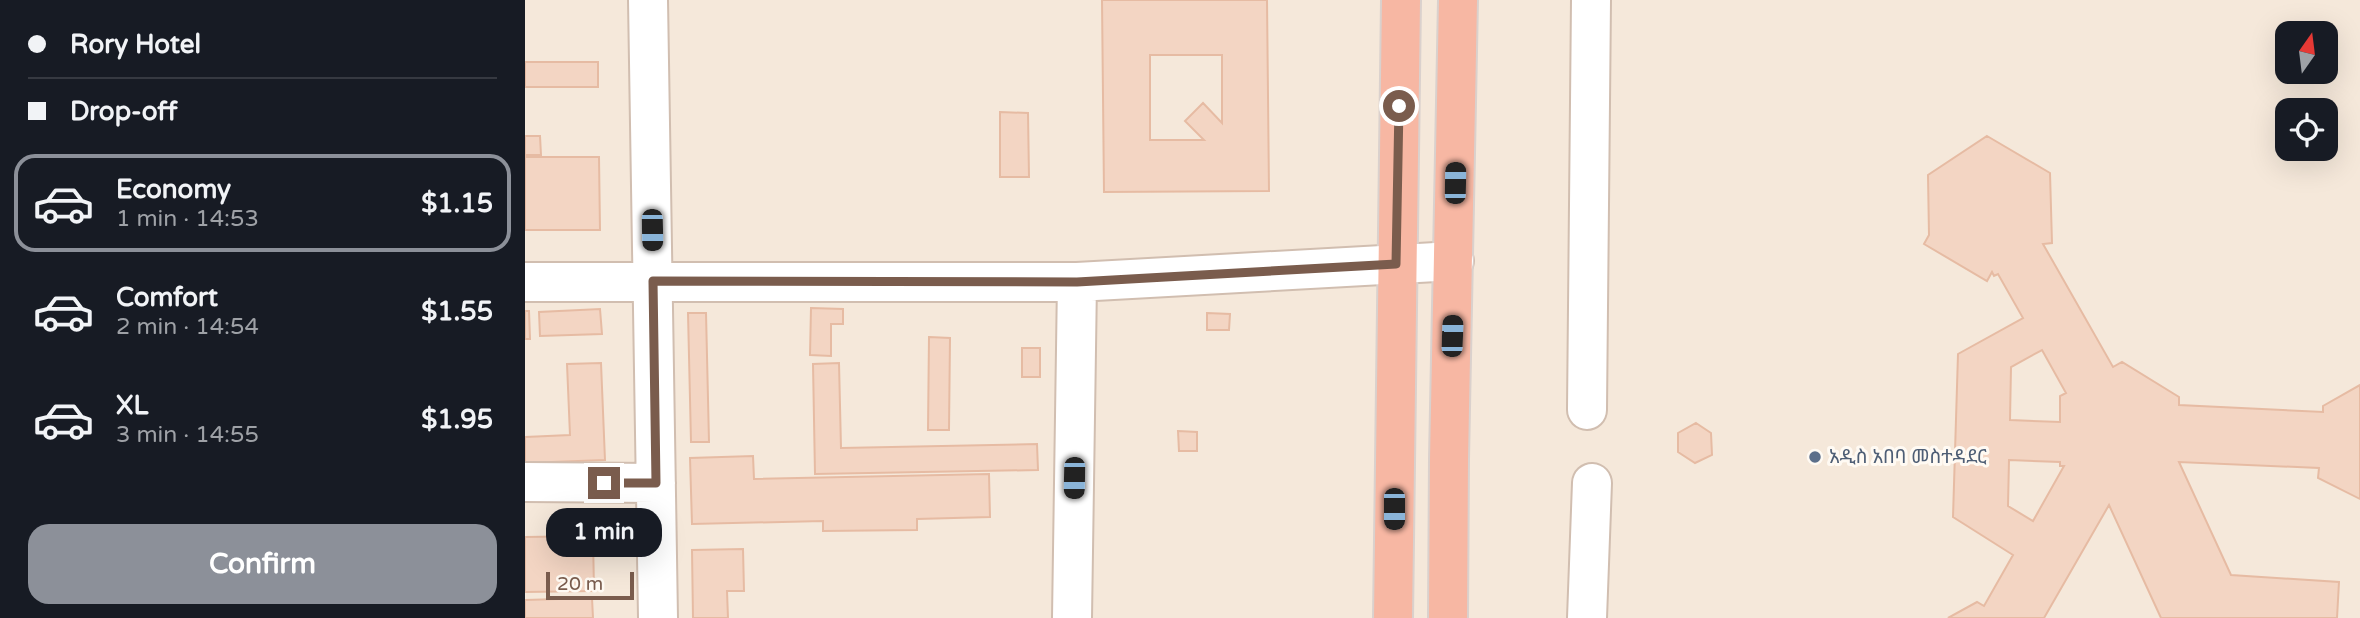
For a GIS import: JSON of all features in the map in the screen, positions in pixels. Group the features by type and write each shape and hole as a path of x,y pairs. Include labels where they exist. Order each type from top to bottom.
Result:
{"highway":[{"path":"1393,618 1401,0"},
{"path":"1448,618 1458,0"}],"street":[{"path":"648,0 658,618"},
{"path":"1587,410 1591,0"},
{"path":"525,282 1077,282 1454,261"},
{"path":"1072,618 1077,282"},
{"path":"525,482 656,483"},
{"path":"1587,618 1591,482"}],"shaded area":[{"path":"525,0 2360,0 2360,618 525,618"}],"building":[{"path":"1102,0 1267,0 1269,191 1104,192","holes":["1150,55 1222,55 1222,123 1203,103 1185,121 1204,140 1150,140"]},
{"path":"525,62 598,62 598,87 525,87"},
{"path":"1000,112 1028,113 1029,177 1000,177"},
{"path":"525,136 540,136 541,155 525,155"},
{"path":"1987,136 2050,173 2052,243 2043,244 2113,367 2122,362 2179,397 2179,405 2323,412 2323,406 2360,385 2360,499 2318,478 2319,468 2179,462 2231,575 2339,582 2337,618 2161,618 2109,505 2044,618 1948,618 1977,602 1984,606 2013,555 1953,517 1958,354 2023,318 1998,274 1994,276 1992,272 1987,281 1924,244 1929,235 1928,175","holes":["2042,350 2066,393 2060,396 2060,422 2010,420 2011,367","2009,460 2060,462 2060,466 2064,466 2033,521 2008,506"]},
{"path":"525,157 599,157 600,230 525,230"},
{"path":"811,308 843,309 843,324 831,324 831,356 810,355"},
{"path":"600,309 602,334 540,336 539,312"},
{"path":"525,311 529,311 530,339 525,339"},
{"path":"688,313 706,313 709,442 691,442"},
{"path":"1207,313 1230,314 1229,330 1207,330"},
{"path":"929,337 950,338 949,430 928,430"},
{"path":"1022,348 1040,348 1040,377 1022,377"},
{"path":"601,363 605,460 525,463 525,437 570,435 567,364"},
{"path":"839,363 841,448 1037,444 1038,470 815,474 813,364"},
{"path":"1696,423 1711,433 1712,455 1695,463 1678,452 1678,433"},
{"path":"1178,431 1197,432 1197,451 1179,451"},
{"path":"753,456 754,479 989,474 990,517 917,519 917,530 823,531 823,521 692,524 690,458"},
{"path":"593,536 594,591 525,592 525,537"},
{"path":"743,549 744,591 727,591 728,618 693,618 692,550"},
{"path":"592,598 593,618 525,618 525,600"}],"place":[{"name":"አዲስ አበባ መስተዳደር","path":"1815,457"}],"route":[{"path":"604,483 656,483 653,281 1077,282 1396,264 1399,106"}]}
